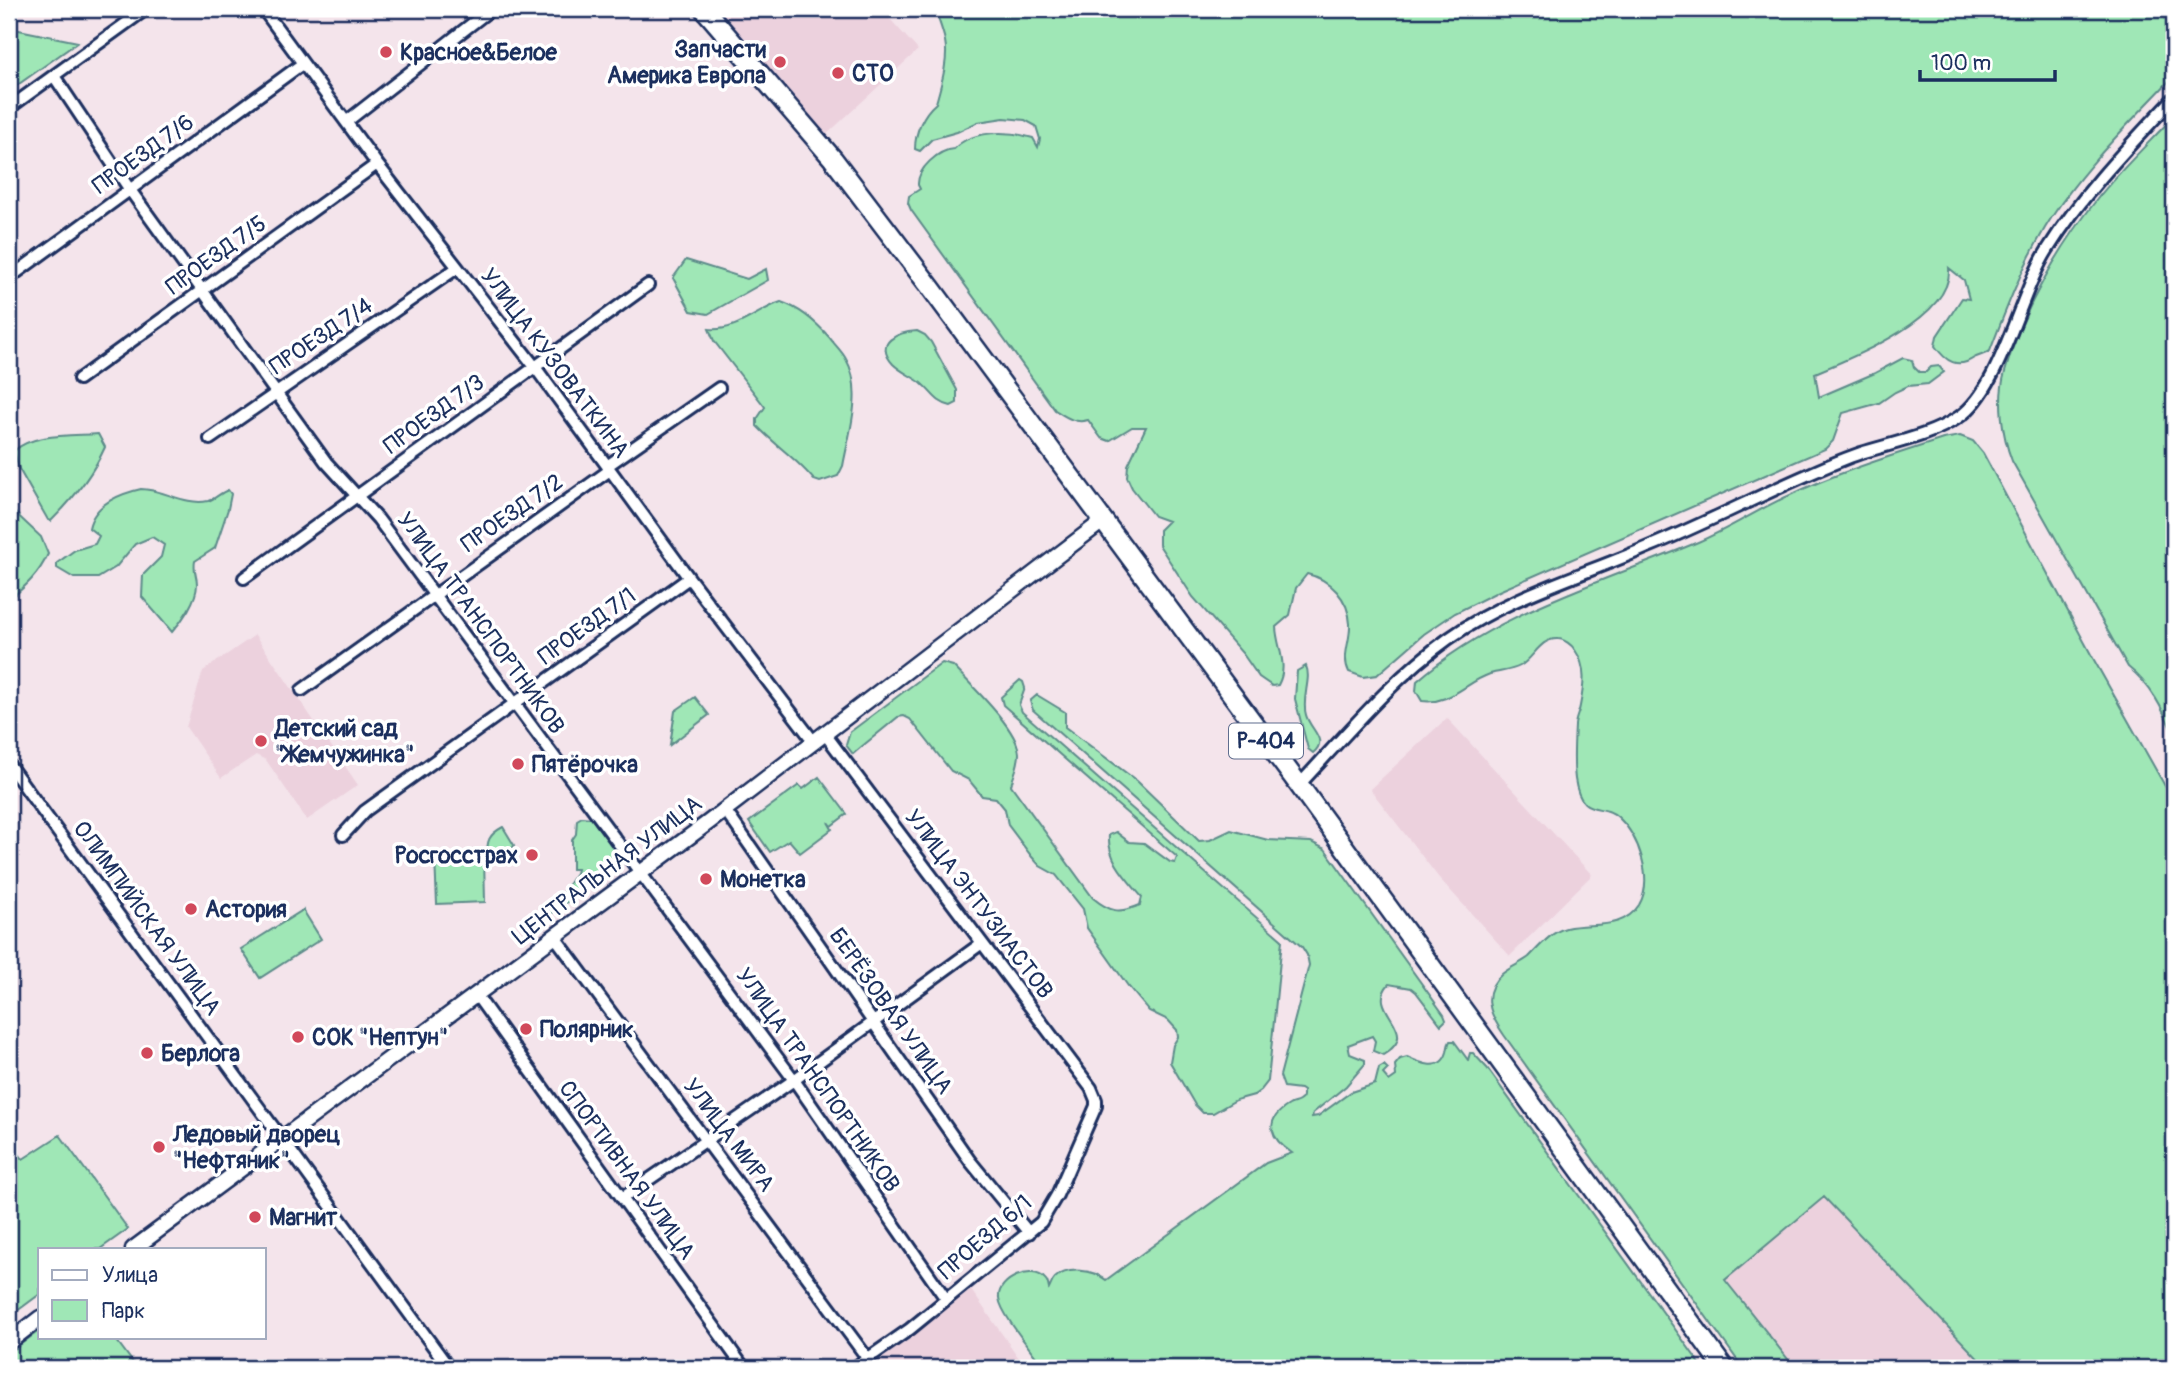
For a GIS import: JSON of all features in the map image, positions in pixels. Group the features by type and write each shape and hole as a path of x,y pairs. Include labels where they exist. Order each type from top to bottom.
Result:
{"highway":[{"name":"Р-404","path":"704,9 833,159 1104,520 1724,1368"}],"street":[{"path":"9,108 146,9"},
{"name":"УЛИЦА КУЗОВАТКИНА","path":"263,9 377,164 535,366 690,578 820,738"},
{"path":"346,122 491,9"},
{"name":"ПРОЕЗД 7/6","path":"9,278 302,64"},
{"name":"УЛИЦА ТРАНСПОРТНИКОВ","path":"54,76 130,190 275,393 326,462 358,495 435,594 794,1080 946,1299"},
{"path":"1299,786 1417,665 1446,640 1479,619 1522,597 1648,547 1810,473 1858,454 1919,435 1959,417 1985,390 2025,293 2052,243 2096,181 2174,98"},
{"name":"ПРОЕЗД 7/5","path":"79,379 377,164"},
{"name":"ПРОЕЗД 7/4","path":"210,439 457,268"},
{"name":"ПРОЕЗД 7/3","path":"244,578 648,285"},
{"name":"ПРОЕЗД 7/2","path":"302,690 719,388"},
{"name":"ЦЕНТРАЛЬНАЯ УЛИЦА","path":"134,1248 725,810 1104,520"},
{"name":"ПРОЕЗД 7/1","path":"343,835 365,811 690,578"},
{"name":"УЛИЦА ЭНТУЗИАСТОВ","path":"820,738 982,943 1091,1088 1096,1100"},
{"name":"ОЛИМПИЙСКАЯ УЛИЦА","path":"9,765 449,1368"},
{"name":"БЕРЁЗОВАЯ УЛИЦА","path":"725,810 970,1161 1028,1233"},
{"name":"УЛИЦА МИРА","path":"555,937 868,1359"},
{"path":"622,1198 708,1141 982,943"},
{"name":"СПОРТИВНАЯ УЛИЦА","path":"477,996 744,1368"},
{"name":"ПРОЕЗД 6/1","path":"854,1368 946,1299 1041,1222 1052,1205 1096,1106 1096,1100"},
{"path":"9,1342 38,1320"}],"shaded area":[{"path":"715,9 881,9 918,50 826,135"},
{"name":"Детский сад \"Жемчужинка\"","path":"255,635 358,785 307,820 266,760 256,755 221,778 186,727 203,671"},
{"path":"1447,718 1592,875 1510,956 1439,878 1370,789"},
{"path":"1824,1197 1987,1368 1795,1368 1725,1280"},
{"path":"971,1290 1026,1368 862,1368"}],"green space":[{"path":"935,9 2174,9 2174,76 2105,149 2058,208 2029,258 1990,351 1958,363 1948,360 1935,346 1937,336 1962,298 1969,299 1964,280 1949,268 1946,286 1935,303 1918,319 1875,346 1815,373 1819,397 1903,358 1912,360 1919,372 1939,366 1944,372 1928,384 1908,386 1879,403 1843,413 1833,441 1825,449 1499,591 1455,613 1424,634 1377,675 1363,677 1349,672 1346,654 1350,624 1346,606 1330,585 1307,574 1296,588 1290,615 1276,627 1282,670 1278,685 1272,686 1259,677 1243,654 1193,597 1159,545 1159,530 1168,521 1154,516 1132,488 1127,477 1128,465 1146,427 1132,427 1109,441 1101,438 1088,420 1075,420 1055,410 911,210 909,196 920,189 918,185 921,173 930,161 941,153 954,149 971,138 992,133 1033,138 1038,147 1040,139 1036,126 1025,120 1004,118 978,122 957,132 932,139 920,151 915,149 921,124 936,103 945,64 945,41"},
{"path":"9,28 78,42 9,91"},
{"path":"2174,116 2174,736 2156,698 2128,667 2012,461 2003,429 2001,394 2005,372 2021,326 2056,259 2107,187"},
{"path":"686,260 747,279 766,269 768,280 708,314 691,311 673,278"},
{"path":"781,302 801,312 829,337 846,359 854,384 854,412 843,466 838,476 820,482 814,480 757,426 757,419 765,407 714,341 709,329 737,324"},
{"path":"917,331 931,342 957,390 957,403 951,406 941,402 921,383 896,367 888,356 886,350 890,340 902,333"},
{"path":"98,434 105,447 94,467 67,504 51,521 48,520 19,469 14,451 42,438"},
{"path":"1960,436 1973,441 1983,453 2174,802 2174,1368 1987,1368 1824,1197 1725,1280 1795,1368 1743,1368 1504,1035 1491,1012 1489,996 1495,981 1529,957 1551,936 1566,928 1606,924 1624,919 1639,905 1643,895 1645,883 1642,858 1626,825 1612,812 1587,805 1578,792 1574,773 1574,739 1584,677 1579,656 1568,643 1560,639 1552,640 1542,645 1520,666 1490,674 1441,700 1422,701 1416,691 1417,681 1480,636 1515,617 1698,542 1826,479 1943,439"},
{"path":"141,489 199,502 211,500 228,490 231,494 215,548 195,561 197,584 192,603 172,632 142,597 143,575 161,557 164,545 152,537 135,544 116,567 98,578 74,578 57,568 57,563 75,550 95,544 99,536 89,528 96,512 102,506 116,497"},
{"path":"9,507 41,537 48,554 32,579 9,600"},
{"path":"942,663 953,666 992,707 1011,732 1019,753 1011,785 1093,898 1115,910 1126,910 1140,905 1142,897 1124,876 1111,853 1109,835 1116,832 1129,842 1144,843 1170,862 1175,863 1177,857 1003,705 1001,697 1020,680 1025,688 1019,705 1022,712 1282,940 1268,1081 1261,1090 1213,1113 1203,1113 1195,1105 1170,1062 1173,1045 1178,1037 1177,1030 1168,1020 1149,1011 1128,986 1087,928 1083,909 1056,875 1040,866 1032,857 1008,825 1005,809 996,798 982,796 969,780 951,771 910,719 898,717 853,754 846,745 850,732"},
{"path":"1306,666 1306,715 1319,739 1313,753 1308,749 1295,699 1297,671"},
{"path":"1037,695 1065,712 1065,727 1137,781 1199,841 1210,840 1231,830 1268,840 1311,842 1325,849 1444,1015 1446,1020 1441,1025 1411,988 1389,984 1383,994 1383,1003 1397,1029 1398,1037 1394,1046 1383,1055 1373,1051 1375,1041 1372,1036 1348,1045 1350,1054 1365,1060 1365,1064 1346,1086 1313,1113 1312,1117 1318,1116 1351,1092 1375,1084 1379,1068 1384,1065 1388,1069 1383,1074 1389,1081 1396,1076 1395,1065 1400,1059 1407,1057 1430,1065 1435,1064 1444,1058 1450,1041 1454,1041 1468,1060 1470,1053 1473,1053 1487,1068 1703,1368 1044,1368 1011,1324 1001,1305 1000,1291 1004,1285 1025,1273 1039,1275 1046,1280 1049,1289 1055,1278 1067,1272 1088,1272 1106,1280 1266,1163 1292,1153 1275,1136 1273,1124 1281,1111 1303,1097 1303,1091 1300,1089 1284,1087 1280,1076 1309,965 1302,947 1033,710 1030,701"},
{"path":"695,697 709,715 670,745 675,711"},
{"path":"819,777 847,814 831,826 828,822 832,829 800,853 789,840 770,852 749,822 799,785 803,789"},
{"path":"582,817 591,818 619,856 617,863 537,924 534,922 554,905 576,873 577,869 572,869 572,840 576,834 577,820"},
{"path":"503,827 514,845 508,860 487,856 489,839"},
{"path":"484,856 485,902 437,904 435,858"},
{"path":"303,910 321,939 260,978 241,949"},
{"path":"60,1135 128,1229 101,1248 38,1248 38,1295 9,1317 9,1146 23,1159"},
{"path":"38,1331 38,1338 115,1338 137,1368 9,1368 9,1353"}],"place":[{"name":"Красное&Белое","path":"386,52"},
{"name":"Запчасти Америка Европа","path":"780,62"},
{"name":"СТО","path":"838,73"},
{"name":"Детский сад \"Жемчужинка\"","path":"261,741"},
{"name":"Пятёрочка","path":"518,764"},
{"name":"Росгосстрах","path":"532,855"},
{"name":"Монетка","path":"706,879"},
{"name":"Астория","path":"191,909"},
{"name":"Полярник","path":"526,1029"},
{"name":"СОК \"Нептун\"","path":"298,1037"},
{"name":"Берлога","path":"147,1053"},
{"name":"Ледовый дворец \"Нефтяник\"","path":"159,1147"},
{"name":"Магнит","path":"255,1217"}]}
